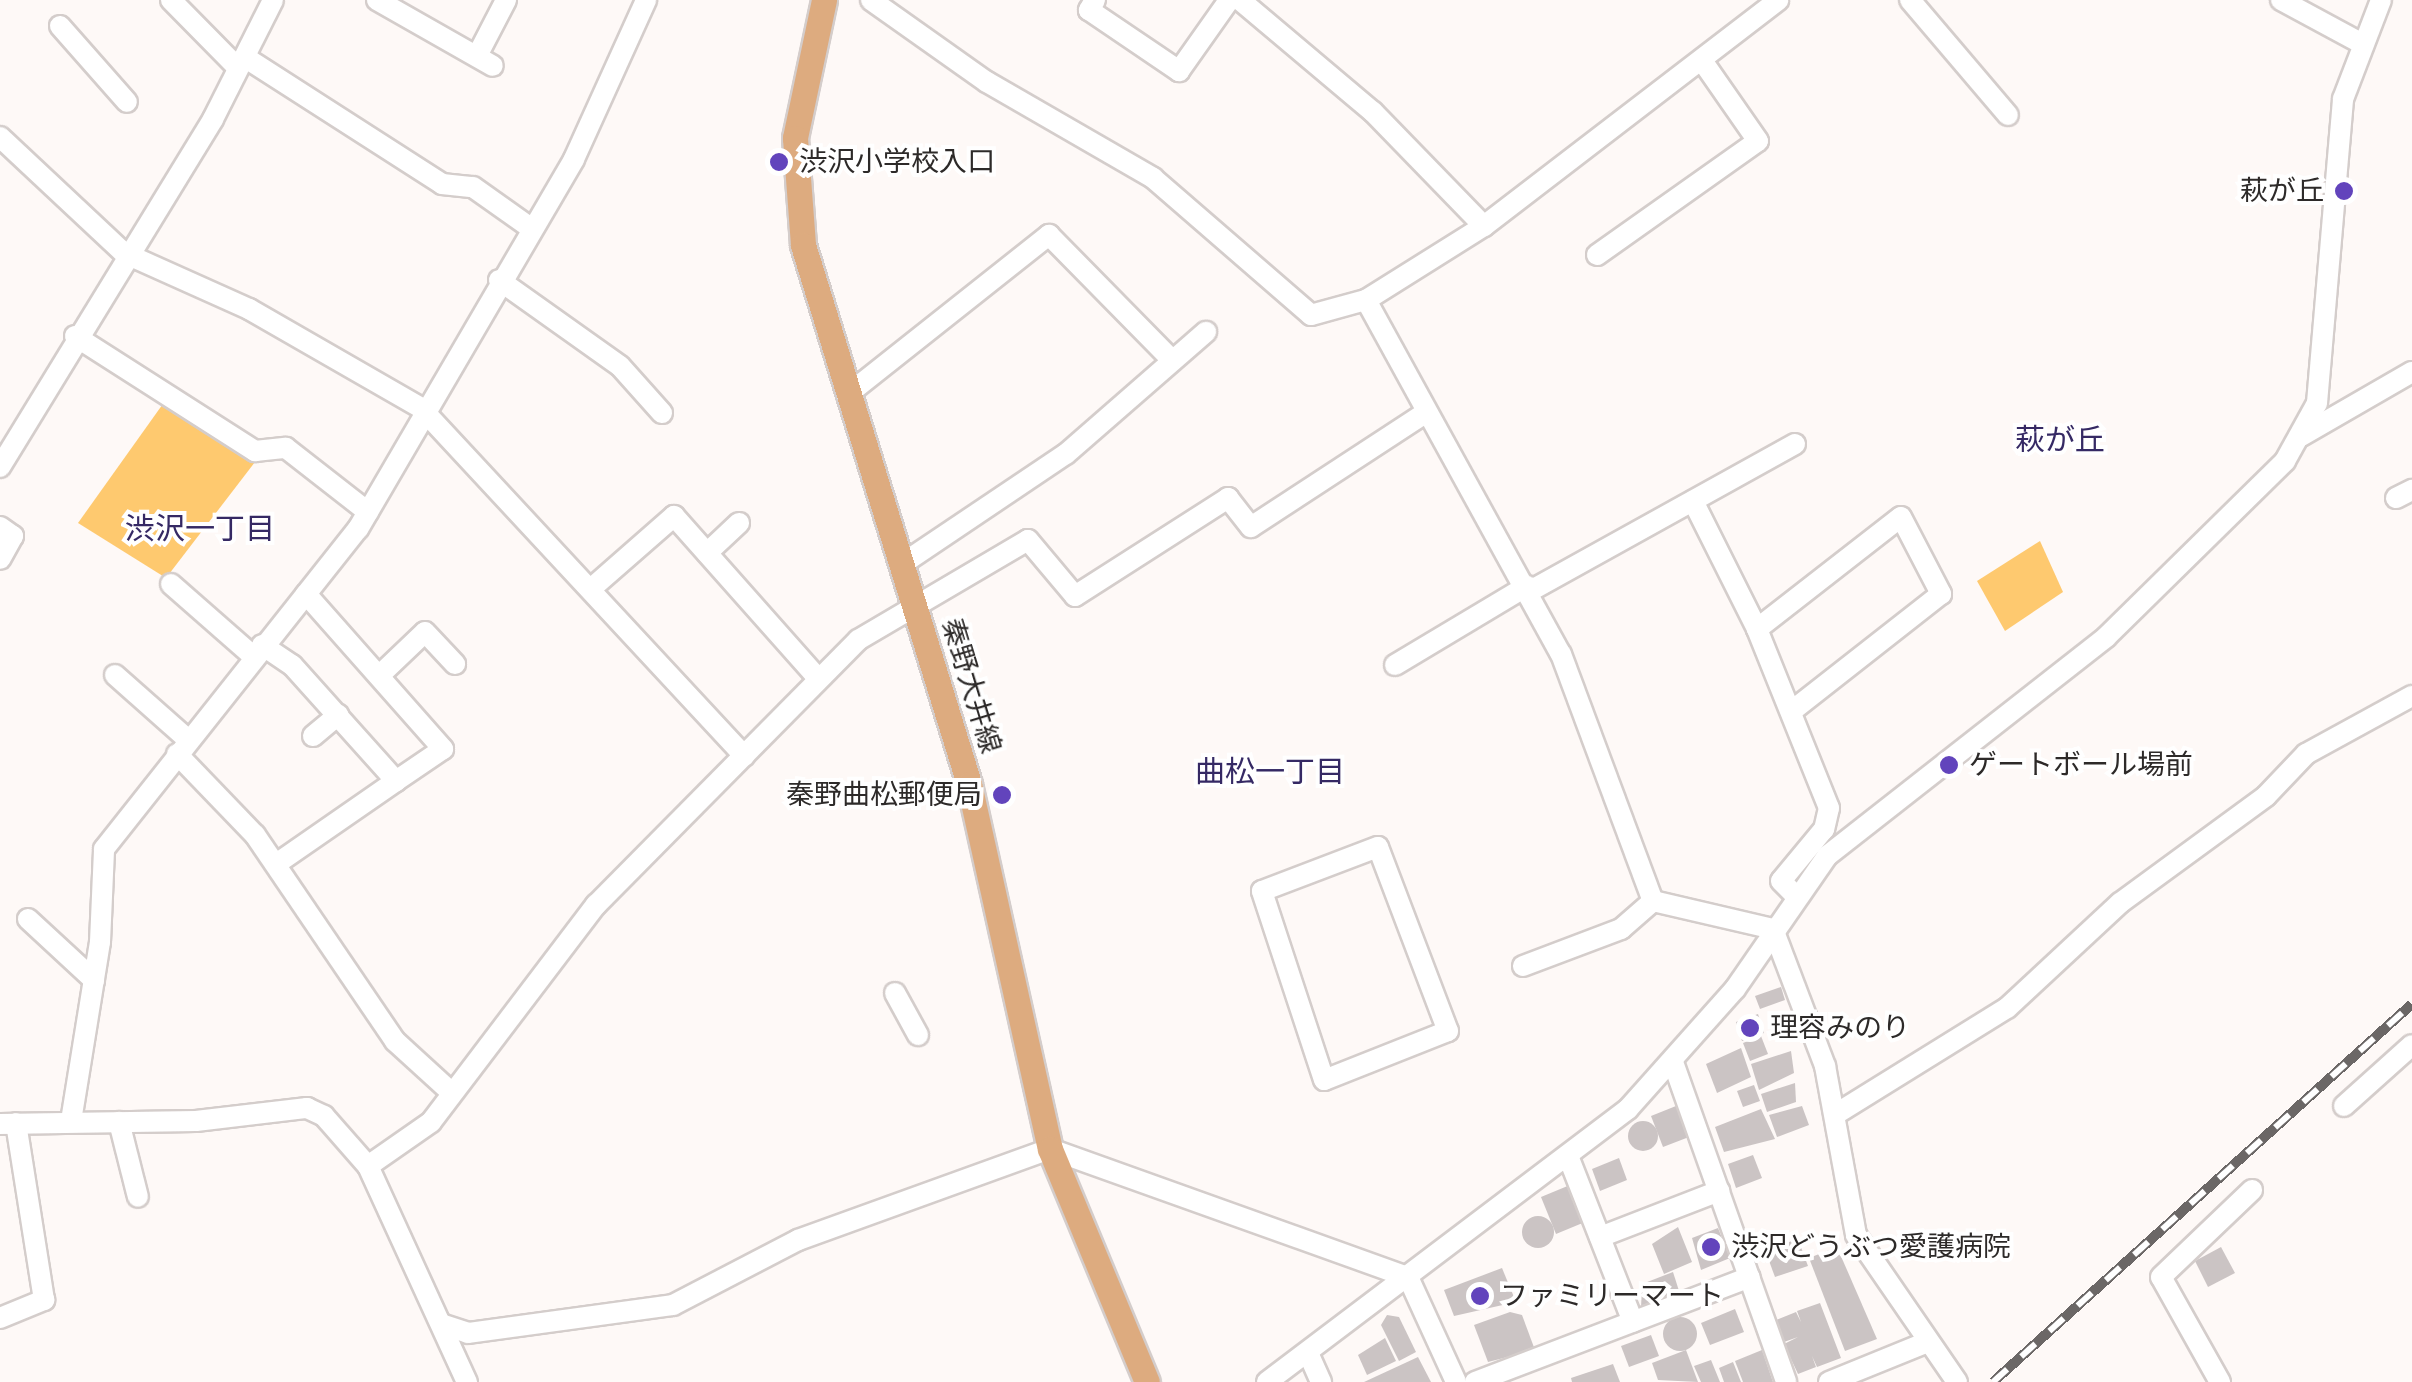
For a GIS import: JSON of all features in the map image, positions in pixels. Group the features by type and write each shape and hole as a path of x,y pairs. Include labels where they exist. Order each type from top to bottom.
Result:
{"main road":[{"name":"秦野大井線","path":"824,0 793,168 803,245 970,784 1050,1150 1147,1382"}],"street":[{"path":"171,0 242,63 442,184 473,187 531,228"},
{"path":"0,467 124,253 242,63 273,0"},
{"path":"377,0 410,8 485,61 506,0"},
{"path":"71,1121 94,980 104,849 368,512 421,408 574,159 646,0"},
{"path":"871,0 987,82 1153,178 1298,310 1366,300 1484,226 1778,0"},
{"path":"1095,0 1088,10 1179,71 1230,0"},
{"path":"1240,0 1372,112 1484,226"},
{"path":"1910,0 2008,116"},
{"path":"2281,0 2360,42"},
{"path":"2301,436 2322,366 2324,255 2360,42 2380,0"},
{"path":"60,26 127,102"},
{"path":"1596,255 1758,141 1702,62"},
{"path":"0,137 124,253 249,309 421,408 593,587 744,756"},
{"path":"847,396 1049,235 1172,360"},
{"path":"499,280 620,366 662,412"},
{"path":"1366,300 1425,413 1529,589 1653,901"},
{"path":"902,564 1066,454 1206,332"},
{"path":"75,336 256,451 286,448 368,512"},
{"path":"1267,1382 1309,1355 1568,1156 1674,1066 1794,894 1922,773 2103,633 2214,540 2301,436 2412,372"},
{"path":"368,1166 406,1144 452,1093 596,905 817,677 858,640 1028,540 1075,596 1228,498 1251,527 1425,413"},
{"path":"1395,664 1795,444"},
{"path":"1693,501 1757,630 1829,808 1824,829 1782,882 1794,894"},
{"path":"593,587 674,516 817,677"},
{"path":"1757,630 1901,517 1941,594 1792,711"},
{"path":"707,553 739,523"},
{"path":"0,527 13,536 0,560"},
{"path":"171,584 338,714 396,781"},
{"path":"276,864 443,749 382,673 306,594"},
{"path":"382,673 425,632 455,664"},
{"path":"116,674 181,746 276,864 395,1041 452,1093"},
{"path":"1836,1114 2007,1008 2120,903 2266,796 2306,754 2412,696"},
{"path":"314,736 338,714"},
{"path":"1378,847 1448,1031 1324,1080 1262,891 1378,847"},
{"path":"1653,901 1773,929"},
{"path":"1523,966 1621,929 1653,901"},
{"path":"28,920 94,980"},
{"path":"1773,929 1836,1114 1856,1235 1925,1343 1957,1382"},
{"path":"896,993 918,1035"},
{"path":"2344,1106 2412,1045"},
{"path":"1674,1066 1786,1382"},
{"path":"0,1318 44,1300 8,1123 119,1122 307,1108 368,1166 444,1324 467,1382"},
{"path":"119,1122 138,1197"},
{"path":"444,1324 468,1333 663,1308 798,1240 1050,1150 1408,1277 1456,1382"},
{"path":"1568,1156 1633,1322"},
{"path":"1600,1237 1719,1190"},
{"path":"2220,1382 2161,1277 2252,1190"},
{"path":"1475,1382 1750,1277"},
{"path":"1829,1382 1925,1343"},
{"path":"1309,1355 1321,1382"}],"shaded area":[{"path":"165,401 255,462 166,578 78,523"},
{"path":"2040,541 2063,592 2005,631 1977,581"}],"building":[{"path":"1781,987 1785,1000 1760,1009 1755,996"},
{"name":"理容みのり","path":"1758,1014 1764,1033 1742,1041 1736,1022"},
{"path":"1761,1036 1768,1054 1750,1061 1743,1043"},
{"path":"1741,1048 1751,1077 1717,1093 1706,1064"},
{"path":"1791,1051 1794,1073 1759,1090 1751,1064"},
{"path":"1795,1083 1796,1102 1767,1112 1761,1094"},
{"path":"1754,1085 1760,1101 1743,1107 1737,1091"},
{"path":"1676,1106 1689,1137 1663,1147 1651,1116"},
{"path":"1802,1106 1809,1125 1777,1137 1769,1115"},
{"path":"1761,1109 1775,1139 1724,1152 1715,1127"},
{"path":"1643,1121 1654,1125 1658,1136 1654,1147 1643,1151 1632,1147 1628,1136 1632,1125"},
{"path":"1753,1155 1762,1178 1736,1188 1728,1164"},
{"path":"1619,1158 1627,1180 1600,1191 1592,1169"},
{"path":"1570,1185 1585,1222 1556,1234 1541,1197"},
{"path":"1538,1216 1549,1221 1554,1232 1549,1243 1538,1248 1527,1243 1522,1232 1527,1221"},
{"path":"1678,1227 1692,1262 1664,1274 1652,1244"},
{"name":"渋沢どうぶつ愛護病院","path":"1718,1228 1730,1258 1701,1270 1692,1238"},
{"path":"1798,1239 1808,1266 1775,1277 1765,1250"},
{"path":"1837,1247 1877,1339 1845,1351 1809,1258"},
{"path":"2221,1247 2235,1273 2208,1287 2195,1261"},
{"name":"ファミリーマート","path":"1502,1268 1516,1302 1454,1316 1444,1290"},
{"path":"1673,1272 1680,1294 1641,1309 1642,1284"},
{"path":"1820,1303 1841,1358 1817,1367 1812,1356 1816,1367 1798,1374 1784,1344 1798,1337 1784,1342 1776,1320 1796,1312 1801,1322 1797,1311"},
{"path":"1735,1309 1744,1332 1710,1345 1701,1323"},
{"path":"1510,1312 1522,1315 1535,1350 1488,1362 1474,1325"},
{"path":"1387,1315 1399,1317 1416,1352 1399,1361 1381,1325"},
{"path":"1680,1317 1692,1322 1697,1334 1692,1346 1680,1351 1668,1346 1663,1334 1668,1322"},
{"path":"1651,1335 1659,1356 1629,1367 1621,1346"},
{"path":"1385,1338 1396,1361 1367,1375 1358,1355"},
{"path":"1686,1350 1698,1382 1658,1380 1652,1363"},
{"path":"1762,1350 1773,1382 1743,1382 1735,1361"},
{"path":"1418,1357 1431,1382 1364,1382"},
{"path":"1711,1360 1720,1382 1701,1382 1694,1366"},
{"path":"1733,1362 1741,1382 1724,1382 1719,1368"},
{"path":"1613,1364 1620,1382 1572,1382 1571,1378"}],"railway":[{"path":"1993,1382 2412,1004"}],"place":[{"name":"渋沢小学校入口","path":"779,162"},
{"name":"萩が丘","path":"2344,191"},
{"name":"ゲートボール場前","path":"1949,765"},
{"name":"秦野曲松郵便局","path":"1002,795"},
{"name":"理容みのり","path":"1750,1028"},
{"name":"渋沢どうぶつ愛護病院","path":"1711,1247"},
{"name":"ファミリーマート","path":"1480,1296"}],"district":[{"name":"萩が丘","path":"2060,440"},
{"name":"渋沢一丁目","path":"200,529"},
{"name":"曲松一丁目","path":"1270,772"}]}
